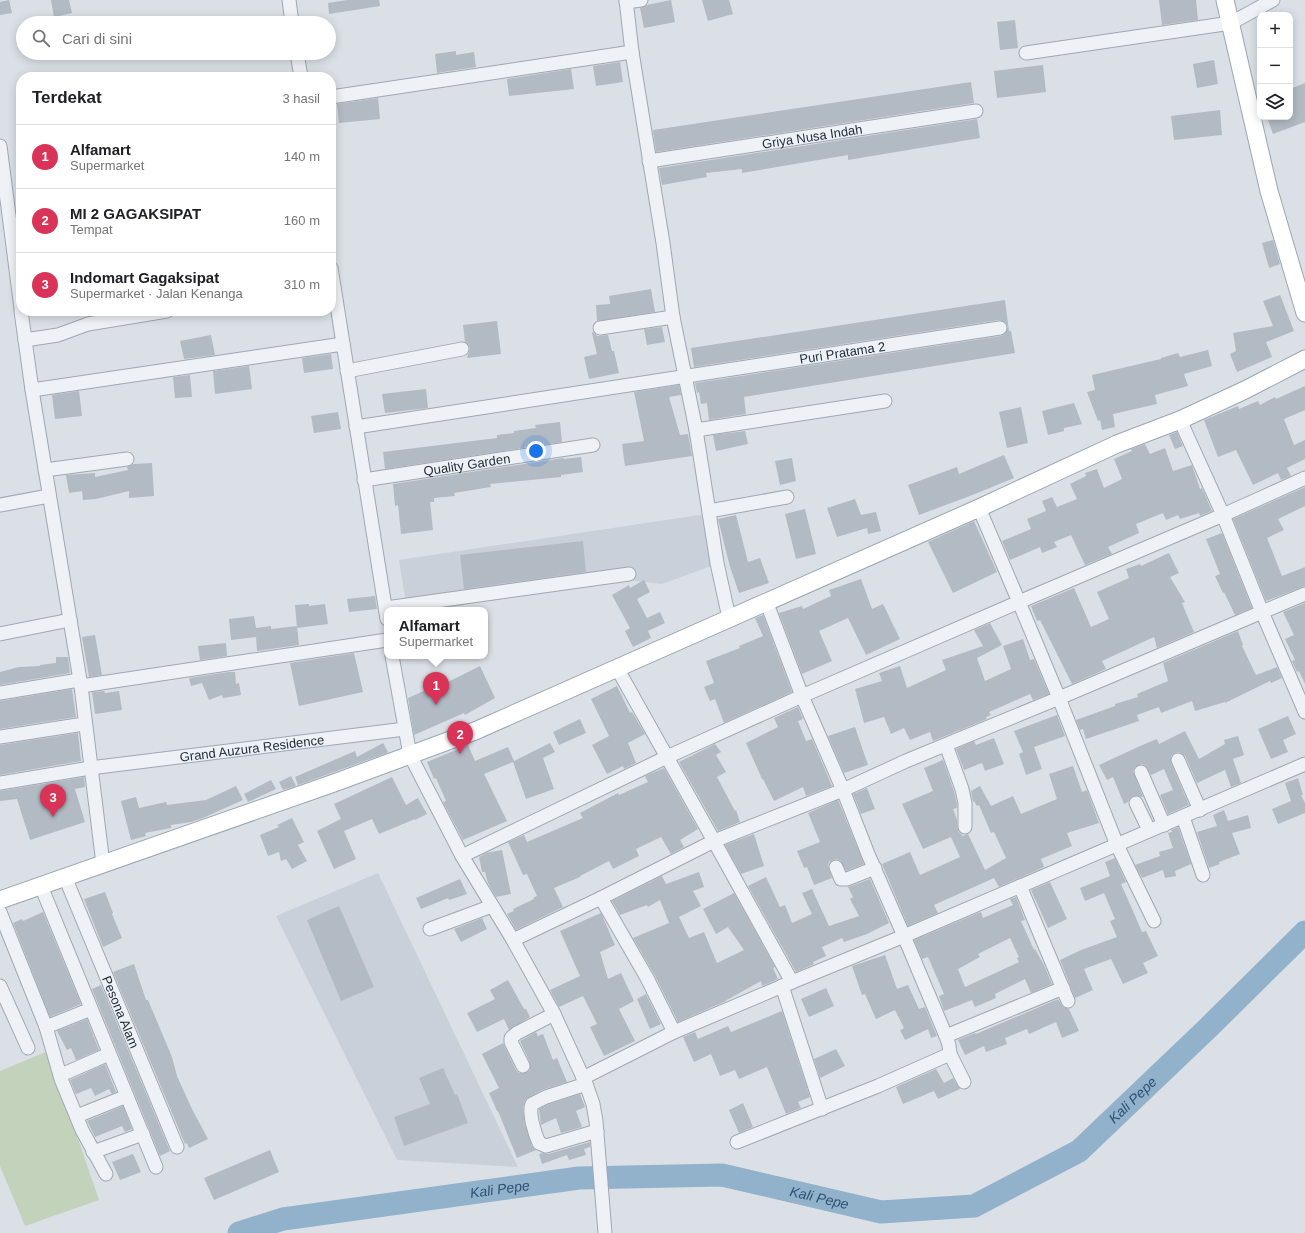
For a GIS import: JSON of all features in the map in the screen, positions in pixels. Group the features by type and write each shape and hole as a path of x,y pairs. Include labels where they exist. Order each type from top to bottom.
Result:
{"main road":[{"path":"1225,0 1269,191 1305,313"},
{"path":"0,900 410,755 488,725 979,508 1117,444 1180,420 1245,390 1305,359"}],"street":[{"path":"289,0 291,16"},
{"path":"641,0 626,1 632,52 663,243 673,316 696,430 718,563 729,618"},
{"path":"1026,53 1231,23 1273,0"},
{"path":"336,96 632,52"},
{"path":"298,60 300,72"},
{"name":"Griya Nusa Indah","path":"649,161 976,111"},
{"path":"0,146 16,257"},
{"path":"336,306 385,607"},
{"path":"22,316 32,390 80,683 84,724 94,768 103,864"},
{"path":"25,340 58,335 88,324 135,316"},
{"path":"600,328 673,316"},
{"name":"Puri Pratama 2","path":"356,427 1000,328"},
{"path":"32,390 343,344"},
{"path":"347,371 462,349"},
{"path":"696,430 885,401"},
{"path":"1180,420 1223,515 1262,612 1305,712"},
{"name":"Quality Garden","path":"364,480 593,445"},
{"path":"45,470 127,459"},
{"path":"462,856 666,757 802,696 1223,515 1305,478"},
{"path":"0,505 49,496"},
{"path":"709,511 787,497"},
{"path":"979,508 1059,698 1117,845 1154,921"},
{"path":"424,607 630,574"},
{"path":"513,940 714,842 843,790 1305,594"},
{"path":"766,601 802,696 946,1036 950,1054 964,1082"},
{"path":"0,634 70,620"},
{"path":"0,693 384,640"},
{"path":"393,659 410,755 462,856 513,940 554,1014 593,1104 600,1156 605,1233"},
{"path":"617,668 714,842 787,984 822,1109"},
{"path":"0,737 84,724"},
{"name":"Grand Auzura Residence","path":"0,783 94,768 405,729"},
{"path":"946,745 962,789 965,803 965,827"},
{"path":"1178,760 1200,810"},
{"path":"597,1131 546,1146 539,1144 530,1109 532,1104 584,1081 674,1032 904,936 1305,764"},
{"path":"1141,772 1164,825"},
{"path":"1136,803 1149,830"},
{"path":"1183,817 1203,875"},
{"path":"836,867 841,879 847,879 875,868"},
{"name":"Pesona Alam","path":"65,877 177,1147"},
{"path":"41,886 156,1167"},
{"path":"1020,886 1068,1001"},
{"path":"601,898 647,978 674,1032"},
{"path":"430,929 492,906"},
{"path":"0,912 46,1027 61,1074 82,1130 106,1174"},
{"path":"0,986 28,1048"},
{"path":"946,1036 1063,988"},
{"path":"46,1027 91,1009"},
{"path":"523,1066 511,1042 511,1038 517,1032 554,1014"},
{"path":"61,1074 110,1054"},
{"path":"737,1142 878,1086 950,1054"},
{"path":"77,1116 127,1096"},
{"path":"93,1152 143,1134"}],"shaded area":[{"path":"706,514 717,564 662,584 619,579 453,607 407,607 399,560"},
{"path":"378,873 518,1167 397,1160 276,916"}],"green space":[{"path":"48,1051 99,1200 25,1226 0,1166 0,1071"}],"building":[{"path":"9,0 12,13 0,15 0,2"},
{"path":"51,0 69,0 72,13 54,16"},
{"path":"347,0 379,0 380,6 329,14 328,3"},
{"path":"671,0 675,22 644,28 640,8"},
{"path":"702,0 729,0 733,14 708,21"},
{"path":"1159,0 1196,0 1198,20 1162,25"},
{"path":"1015,20 1018,48 1000,50 997,22"},
{"path":"456,51 456,55 474,52 476,67 437,73 435,54"},
{"path":"1214,60 1218,84 1197,88 1193,64"},
{"path":"620,62 623,82 596,86 593,66"},
{"path":"1043,65 1046,92 997,98 994,71"},
{"path":"571,69 574,89 509,96 507,79"},
{"path":"971,82 974,103 656,152 653,130"},
{"path":"1305,83 1305,122 1273,134 1268,120 1293,120 1293,88"},
{"path":"378,98 380,119 339,123 337,104"},
{"path":"1220,110 1222,135 1174,140 1171,116"},
{"path":"977,119 980,138 848,160 848,155 742,173 742,169 706,173 707,177 662,185 659,168"},
{"path":"1273,240 1280,264 1269,268 1262,243"},
{"path":"651,289 655,312 597,321 596,305 610,304 609,296"},
{"path":"1280,295 1294,331 1266,342 1272,357 1237,372 1230,354 1236,351 1233,333 1273,326 1263,301"},
{"path":"1005,300 1009,331 1011,331 1015,353 744,397 746,414 709,420 707,403 701,404 699,392 697,393 695,383 1001,336 1005,334 1008,327 1006,323 999,320 694,367 691,348"},
{"path":"497,321 501,354 467,358 470,348 465,342 463,325"},
{"path":"662,327 665,342 647,345 644,329"},
{"path":"593,332 597,336 608,335 612,351 614,351 619,373 589,379 584,357 597,354"},
{"path":"211,335 215,355 184,359 180,341"},
{"path":"1208,350 1212,366 1184,374 1188,386 1155,395 1157,404 1113,414 1115,427 1102,430 1100,420 1098,421 1087,392 1095,390 1092,375 1161,359 1178,353 1180,357"},
{"path":"331,354 333,369 304,373 302,358"},
{"path":"249,366 252,389 215,394 213,371"},
{"path":"190,375 192,397 175,398 173,377"},
{"path":"679,385 681,395 669,397 680,435 688,434 692,456 625,466 622,444 644,441 634,392"},
{"path":"1305,386 1305,410 1284,419 1294,445 1305,440 1305,459 1287,468 1291,476 1281,480 1278,473 1253,485 1236,450 1218,457 1204,420 1238,406 1239,409 1258,401 1260,405 1275,397 1276,399"},
{"path":"426,389 428,408 385,413 382,394"},
{"path":"79,391 82,416 55,419 52,395"},
{"path":"1074,403 1082,424 1064,428 1064,431 1048,435 1042,411"},
{"path":"1021,407 1028,443 1007,448 999,412"},
{"path":"338,412 341,429 314,433 311,416"},
{"path":"560,422 562,442 385,469 383,452 497,438 497,435 536,428 535,425"},
{"path":"745,431 748,444 716,451 713,435"},
{"path":"1177,432 1183,446 1175,449 1169,435"},
{"path":"1145,444 1150,454 1165,448 1173,471 1192,465 1200,489 1202,488 1212,511 1200,516 1199,513 1180,519 1178,515 1166,520 1163,513 1136,524 1139,533 1108,547 1112,554 1085,565 1071,535 1054,542 1057,547 1042,553 1040,547 1010,560 1002,541 1031,529 1027,519 1046,511 1042,501 1052,497 1057,507 1077,499 1070,484 1086,476 1085,473 1097,469 1104,488 1122,479 1114,459 1132,451 1131,449"},
{"path":"1004,455 1014,478 919,515 908,485 957,467 959,474"},
{"path":"581,457 583,472 561,475 561,477 490,484 491,487 454,493 455,496 434,498 434,502 430,502 433,530 401,534 398,505 395,506 393,484 563,458"},
{"path":"792,458 796,481 780,485 775,461"},
{"path":"152,463 154,496 129,498 129,491 96,499 83,500 82,491 69,493 66,475 95,473 95,477 128,470 127,467 133,464"},
{"path":"1305,487 1305,506 1278,519 1284,530 1267,538 1282,576 1305,567 1305,586 1266,601 1233,519"},
{"path":"855,499 861,515 876,512 881,531 868,534 867,528 837,537 827,508"},
{"path":"805,509 816,554 796,559 785,514"},
{"path":"736,515 748,562 760,558 769,583 739,593 730,567 718,519"},
{"path":"974,521 997,572 953,593 928,542"},
{"path":"1222,533 1252,608 1235,615 1215,576 1220,574 1206,539"},
{"path":"583,541 586,572 464,589 460,555"},
{"path":"1169,553 1179,573 1170,577 1185,602 1182,603 1194,632 1157,648 1154,637 1102,661 1106,669 1072,684 1040,620 1037,621 1031,606 1074,588 1091,627 1109,619 1097,592 1129,578 1126,569 1140,564 1141,566"},
{"path":"861,579 872,609 883,604 900,639 866,655 848,618 819,631 832,661 802,674 779,613 802,606 803,609 831,596 829,590"},
{"path":"644,580 650,592 637,599 647,618 660,612 665,623 648,631 651,638 633,647 625,631 630,628 612,595 629,585 630,588"},
{"path":"375,596 377,609 349,612 347,599"},
{"path":"1305,603 1305,684 1292,661 1295,660 1285,639 1294,635 1283,612"},
{"path":"309,604 309,606 325,604 328,624 297,628 295,605"},
{"path":"763,615 792,692 724,723 715,699 710,701 704,687 714,683 706,661 740,648 739,646 763,636 755,618"},
{"path":"254,616 256,628 271,626 271,629 297,626 299,645 257,651 256,637 231,640 229,619"},
{"path":"990,623 1002,645 977,658 985,681 1011,669 1003,646 1023,639 1030,660 1034,659 1049,694 1033,700 1030,694 989,712 991,715 986,717 987,719 933,741 930,732 910,740 904,728 891,734 884,717 864,723 855,689 882,681 879,673 900,666 907,688 946,670 942,660 983,646 974,630"},
{"path":"1238,631 1243,645 1242,646 1256,675 1277,667 1282,678 1271,683 1270,681 1225,703 1195,711 1192,701 1161,713 1159,707 1137,715 1139,721 1086,739 1083,729 1080,730 1076,720 1115,706 1115,704 1138,697 1137,694 1168,681 1163,663"},
{"path":"95,635 102,675 89,677 82,637"},
{"path":"226,643 227,656 200,660 198,646"},
{"path":"354,653 363,692 299,706 290,663"},
{"path":"56,657 68,657 70,673 0,685 0,672 19,667 40,666 56,663"},
{"path":"480,666 495,698 465,715 464,713 414,735 408,698 437,685 438,687"},
{"path":"235,672 236,684 239,683 241,695 223,698 222,695 209,700 202,683 191,686 189,678"},
{"path":"617,686 630,713 632,712 645,734 628,743 636,763 624,769 623,766 607,774 592,745 609,736 591,699"},
{"path":"72,689 76,717 0,729 0,701"},
{"path":"104,691 105,693 119,691 122,710 95,714 92,692"},
{"path":"798,707 803,719 798,721 806,741 812,739 832,786 806,796 803,787 774,801 762,779 746,743 778,727 774,718"},
{"path":"1057,715 1065,736 1034,747 1042,769 1026,775 1019,754 1023,752 1014,731"},
{"path":"1288,716 1296,734 1283,740 1288,752 1271,759 1258,729"},
{"path":"580,719 586,733 559,745 553,732"},
{"path":"855,727 868,765 844,773 828,736"},
{"path":"1185,731 1199,759 1225,744 1224,740 1238,736 1244,755 1233,759 1241,783 1231,787 1225,770 1197,783 1185,756 1179,752 1171,756 1171,763 1189,805 1168,814 1160,795 1173,790 1164,769 1151,775 1146,766 1142,764 1135,767 1133,771 1143,797 1133,796 1124,804 1113,777 1107,780 1099,765 1157,739 1159,744"},
{"path":"78,733 81,761 0,775 0,745"},
{"path":"994,738 1004,764 985,771 982,763 964,770 956,749 974,741 976,745"},
{"path":"383,743 388,752 387,753 298,785 295,777 355,751 357,757"},
{"path":"550,743 555,752 543,758 554,789 526,799 513,762 484,774 507,821 463,840 443,802 446,801 427,762 468,745 475,761 508,747 514,761"},
{"path":"715,744 721,752 716,755 726,772 717,777 735,811 736,810 740,822 718,831 679,762"},
{"path":"943,760 957,804 957,808 953,809 957,820 958,831 963,836 968,834 985,870 1006,858 994,832 991,833 979,805 977,806 974,801 973,802 971,791 980,786 991,806 1013,796 1021,814 1057,799 1049,774 1073,766 1082,792 1087,790 1099,823 1067,833 1072,846 1041,859 1044,867 999,887 994,878 934,905 938,913 908,926 882,864 910,852 920,875 960,857 951,837 923,849 902,804 933,791 924,768"},
{"path":"664,768 698,829 680,840 684,847 671,854 661,837 636,849 639,856 613,869 609,861 580,877 554,888 563,907 516,930 507,914 514,911 513,909 534,899 533,898 537,896 527,874 523,875 508,842 524,835 527,842 583,818 580,813 618,793 619,795 648,782 645,776"},
{"path":"291,776 296,786 283,790 279,782"},
{"path":"84,777 85,787 75,789 85,822 30,840 17,799 0,801 0,791"},
{"path":"392,777 406,805 418,798 427,814 379,834 372,819 344,831 356,859 334,869 317,831 341,819 334,804"},
{"path":"1298,778 1303,795 1301,795 1305,803 1305,813 1278,824 1272,809 1291,801 1285,783"},
{"path":"271,780 276,789 248,802 244,794"},
{"path":"236,786 243,800 203,818 191,822 171,825 171,828 145,833 146,836 131,840 121,801 136,797 139,808 166,802 167,805 206,800"},
{"path":"867,788 875,809 861,814 853,794"},
{"path":"838,800 864,864 846,871 841,861 837,859 833,860 829,862 828,866 832,878 814,885 807,867 804,868 797,851 820,842 808,813"},
{"path":"1224,810 1228,821 1248,815 1251,828 1232,833 1240,854 1219,862 1220,864 1209,868 1197,832 1217,826 1213,815"},
{"path":"292,818 304,842 298,845 307,861 292,869 286,859 281,861 279,852 268,856 260,835 279,827 277,825"},
{"path":"1178,827 1191,864 1175,871 1176,876 1165,878 1163,870 1142,878 1135,865 1160,856 1159,852 1173,848 1168,833 1172,832 1171,830"},
{"path":"754,834 764,866 741,874 725,845"},
{"path":"502,850 511,894 496,897 488,883 485,872 482,872 479,857 486,853"},
{"path":"1115,858 1126,882 1121,884 1142,932 1146,931 1158,956 1143,963 1148,973 1123,984 1111,959 1084,969 1093,990 1075,998 1060,960 1081,950 1117,937 1110,921 1115,919 1104,893 1085,901 1080,888 1110,876 1105,862"},
{"path":"699,872 704,887 693,891 701,906 679,917 689,938 704,932 717,963 744,950 728,927 716,934 703,909 734,893 775,967 773,968 778,979 762,986 761,981 726,1001 678,1022 654,974 633,938 669,923 660,900 648,907 647,905 620,915 612,901 662,876 666,884"},
{"path":"766,877 780,907 785,905 792,923 812,914 802,893 812,889 829,926 859,916 850,899 853,897 848,887 870,879 889,923 867,934 844,942 842,938 822,947 826,956 813,962 814,964 796,972 748,886"},
{"path":"460,879 467,894 449,900 448,898 421,909 416,898"},
{"path":"1050,882 1067,919 1048,928 1031,890"},
{"path":"105,892 122,938 103,947 84,899"},
{"path":"1016,897 1025,920 1021,921 1034,950 1035,949 1044,965 1052,984 1031,993 1025,979 995,994 996,998 975,1007 972,1000 944,1011 939,996 944,994 928,957 922,959 914,940 981,912 983,918 1013,905 1010,899","holes":["1010,938 1019,957 1017,958 1019,962 965,987 958,969 980,957 978,954"]},
{"path":"339,906 374,987 341,1001 307,920"},
{"path":"43,912 81,1004 50,1017 13,923 22,919 23,921"},
{"path":"601,913 615,945 600,952 608,979 621,973 634,1001 619,1009 635,1041 604,1056 590,1027 597,1024 583,996 559,1007 550,990 580,976 560,931"},
{"path":"482,918 487,929 461,942 454,929"},
{"path":"885,955 897,989 908,985 919,1009 925,1007 937,1036 931,1038 928,1029 905,1040 900,1030 904,1028 895,1010 876,1019 865,994 862,995 852,966"},
{"path":"134,964 146,1000 148,1000 172,1057 177,1076 208,1139 189,1148 187,1143 185,1144 113,972"},
{"path":"508,980 530,1017 509,1030 504,1019 477,1032 467,1013 495,999 490,990"},
{"path":"101,985 170,1151 160,1156 92,989"},
{"path":"826,988 834,1006 809,1017 801,999"},
{"path":"646,994 661,1024 650,1029 637,999"},
{"path":"1058,999 1063,1007 1069,1009 1079,1031 1062,1038 1056,1022 1029,1034 1027,1029 1005,1038 1007,1044 986,1052 984,1046 965,1055 958,1040 975,1033 976,1034"},
{"path":"782,1011 810,1097 798,1102 801,1108 786,1114 767,1067 739,1079 735,1070 720,1076 711,1054 694,1062 683,1037 695,1032 698,1039 728,1026 731,1032"},
{"path":"87,1019 99,1050 76,1060 71,1048 67,1050 57,1031"},
{"path":"536,1032 538,1036 543,1034 553,1060 557,1058 567,1082 542,1090 526,1099 523,1108 525,1125 532,1146 536,1150 517,1158 489,1093 499,1088 482,1054 503,1043 516,1070 519,1073 526,1073 530,1070 530,1063 520,1041"},
{"path":"836,1049 845,1066 820,1078 814,1059"},
{"path":"105,1064 116,1092 112,1094 109,1089 95,1096 91,1088 76,1094 70,1080"},
{"path":"443,1068 455,1095 457,1094 468,1123 404,1146 394,1117 430,1104 419,1078"},
{"path":"936,1069 944,1083 953,1078 960,1089 938,1099 934,1091 903,1104 896,1087"},
{"path":"580,1094 585,1107 576,1111 582,1127 561,1133 556,1118 541,1125 539,1109 549,1104"},
{"path":"743,1103 753,1127 739,1133 729,1110"},
{"path":"123,1106 132,1129 125,1132 122,1126 95,1137 87,1121"},
{"path":"590,1142 590,1147 584,1149 586,1155 569,1160 567,1155 542,1164 539,1154 548,1154"},
{"path":"270,1150 279,1172 214,1200 204,1178"},
{"path":"133,1154 141,1172 120,1180 112,1162"}],"waterway":[{"name":"Kali Pepe","path":"239,1233 283,1219 579,1178 722,1175 881,1212 974,1206 1079,1151 1209,1027 1305,932"}],"place":[{"name":"Alfamart","path":"436,705"},
{"name":"MI 2 GAGAKSIPAT","path":"460,754"},
{"name":"Indomart Gagaksipat","path":"53,817"}]}
